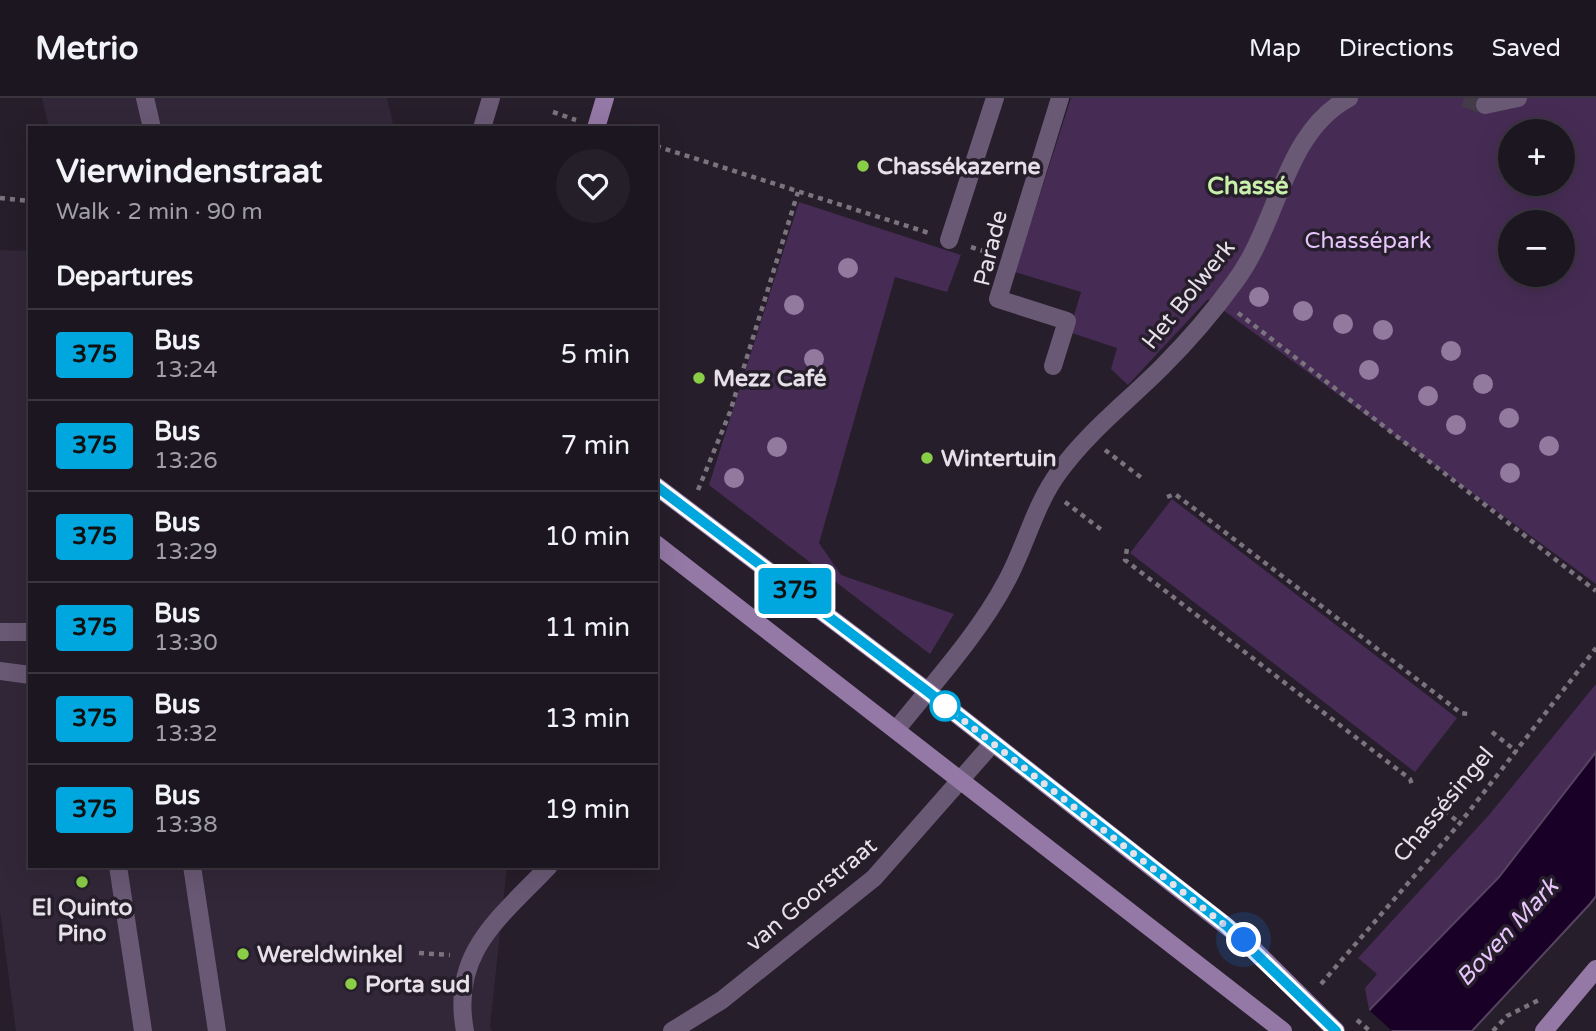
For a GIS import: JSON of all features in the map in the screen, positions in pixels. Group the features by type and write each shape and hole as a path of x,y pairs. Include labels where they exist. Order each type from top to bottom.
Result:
{"street":[{"path":"145,98 152,126"},
{"path":"483,126 491,98"},
{"path":"597,126 605,98"},
{"name":"Parade","path":"949,240 995,98"},
{"name":"Parade","path":"1053,366 1067,321 998,299 1060,98"},
{"name":"Het Bolwerk","path":"896,730 1005,584 1048,488 1088,437 1178,351 1221,300 1254,253 1304,138 1328,111 1349,98"},
{"path":"1485,105 1518,98"},
{"path":"658,488 927,691 1244,940 1333,1029"},
{"path":"658,546 1278,1030"},
{"path":"0,632 28,632"},
{"path":"0,671 28,675"},
{"name":"van Goorstraat","path":"672,1031 722,1000 874,878 962,782 992,744"},
{"path":"118,868 143,1031"},
{"path":"192,868 217,1031"},
{"path":"465,1031 461,1013 463,982 470,956 483,934 547,868"},
{"path":"1544,1031 1596,969"}],"path":[{"path":"658,147 1009,259"},
{"path":"685,508 704,482 730,412 798,192"},
{"path":"0,198 28,201"},
{"path":"1221,300 1596,591"},
{"path":"1088,437 1143,479"},
{"path":"1048,488 1103,531"},
{"path":"1167,497 1175,494 1461,713 1468,714"},
{"path":"1127,549 1125,560 1410,779 1413,787"},
{"name":"Chassésingel","path":"1320,985 1460,823 1596,648"},
{"path":"1492,732 1517,752"},
{"path":"1436,805 1460,823"},
{"path":"419,953 470,956"}],"shaded area":[{"path":"42,98 387,98 394,126 49,126"},
{"path":"0,250 28,251 28,868 507,868 490,1027 492,1031 16,1031 0,911"}],"green space":[{"name":"Chassépark","path":"1071,98 1596,98 1596,584 1208,299 1128,385 1111,369 1117,348 1069,332 1081,292 1015,272"},
{"path":"799,202 961,255 947,292 895,277 819,543 841,575 954,614 930,654 709,485"},
{"path":"1172,499 1457,718 1415,772 1130,553"},
{"path":"1596,684 1596,752 1499,876 1369,1010 1365,988 1377,974 1358,958 1489,815"}],"water":[{"name":"Boven Mark","path":"1596,752 1596,896 1589,905 1472,1031 1349,1031 1499,877"}],"pier":[{"path":"1368,1005 1369,1010 1392,1031 1345,1031"}],"tunnel":[{"path":"1464,98 1485,105"}],"bus line":[{"name":"375","path":"658,488 927,691 1226,925 1336,1031"}],"place":[{"name":"Chassékazerne","path":"863,166"},
{"name":"Mezz Café","path":"699,378"},
{"name":"Wintertuin","path":"927,458"},
{"name":"El Quinto Pino","path":"82,882"},
{"name":"Wereldwinkel","path":"243,954"},
{"name":"Porta sud","path":"351,984"}],"district":[{"name":"Chassé","path":"1248,186"}],"route":[{"path":"945,706 943,705 1244,940"}]}
